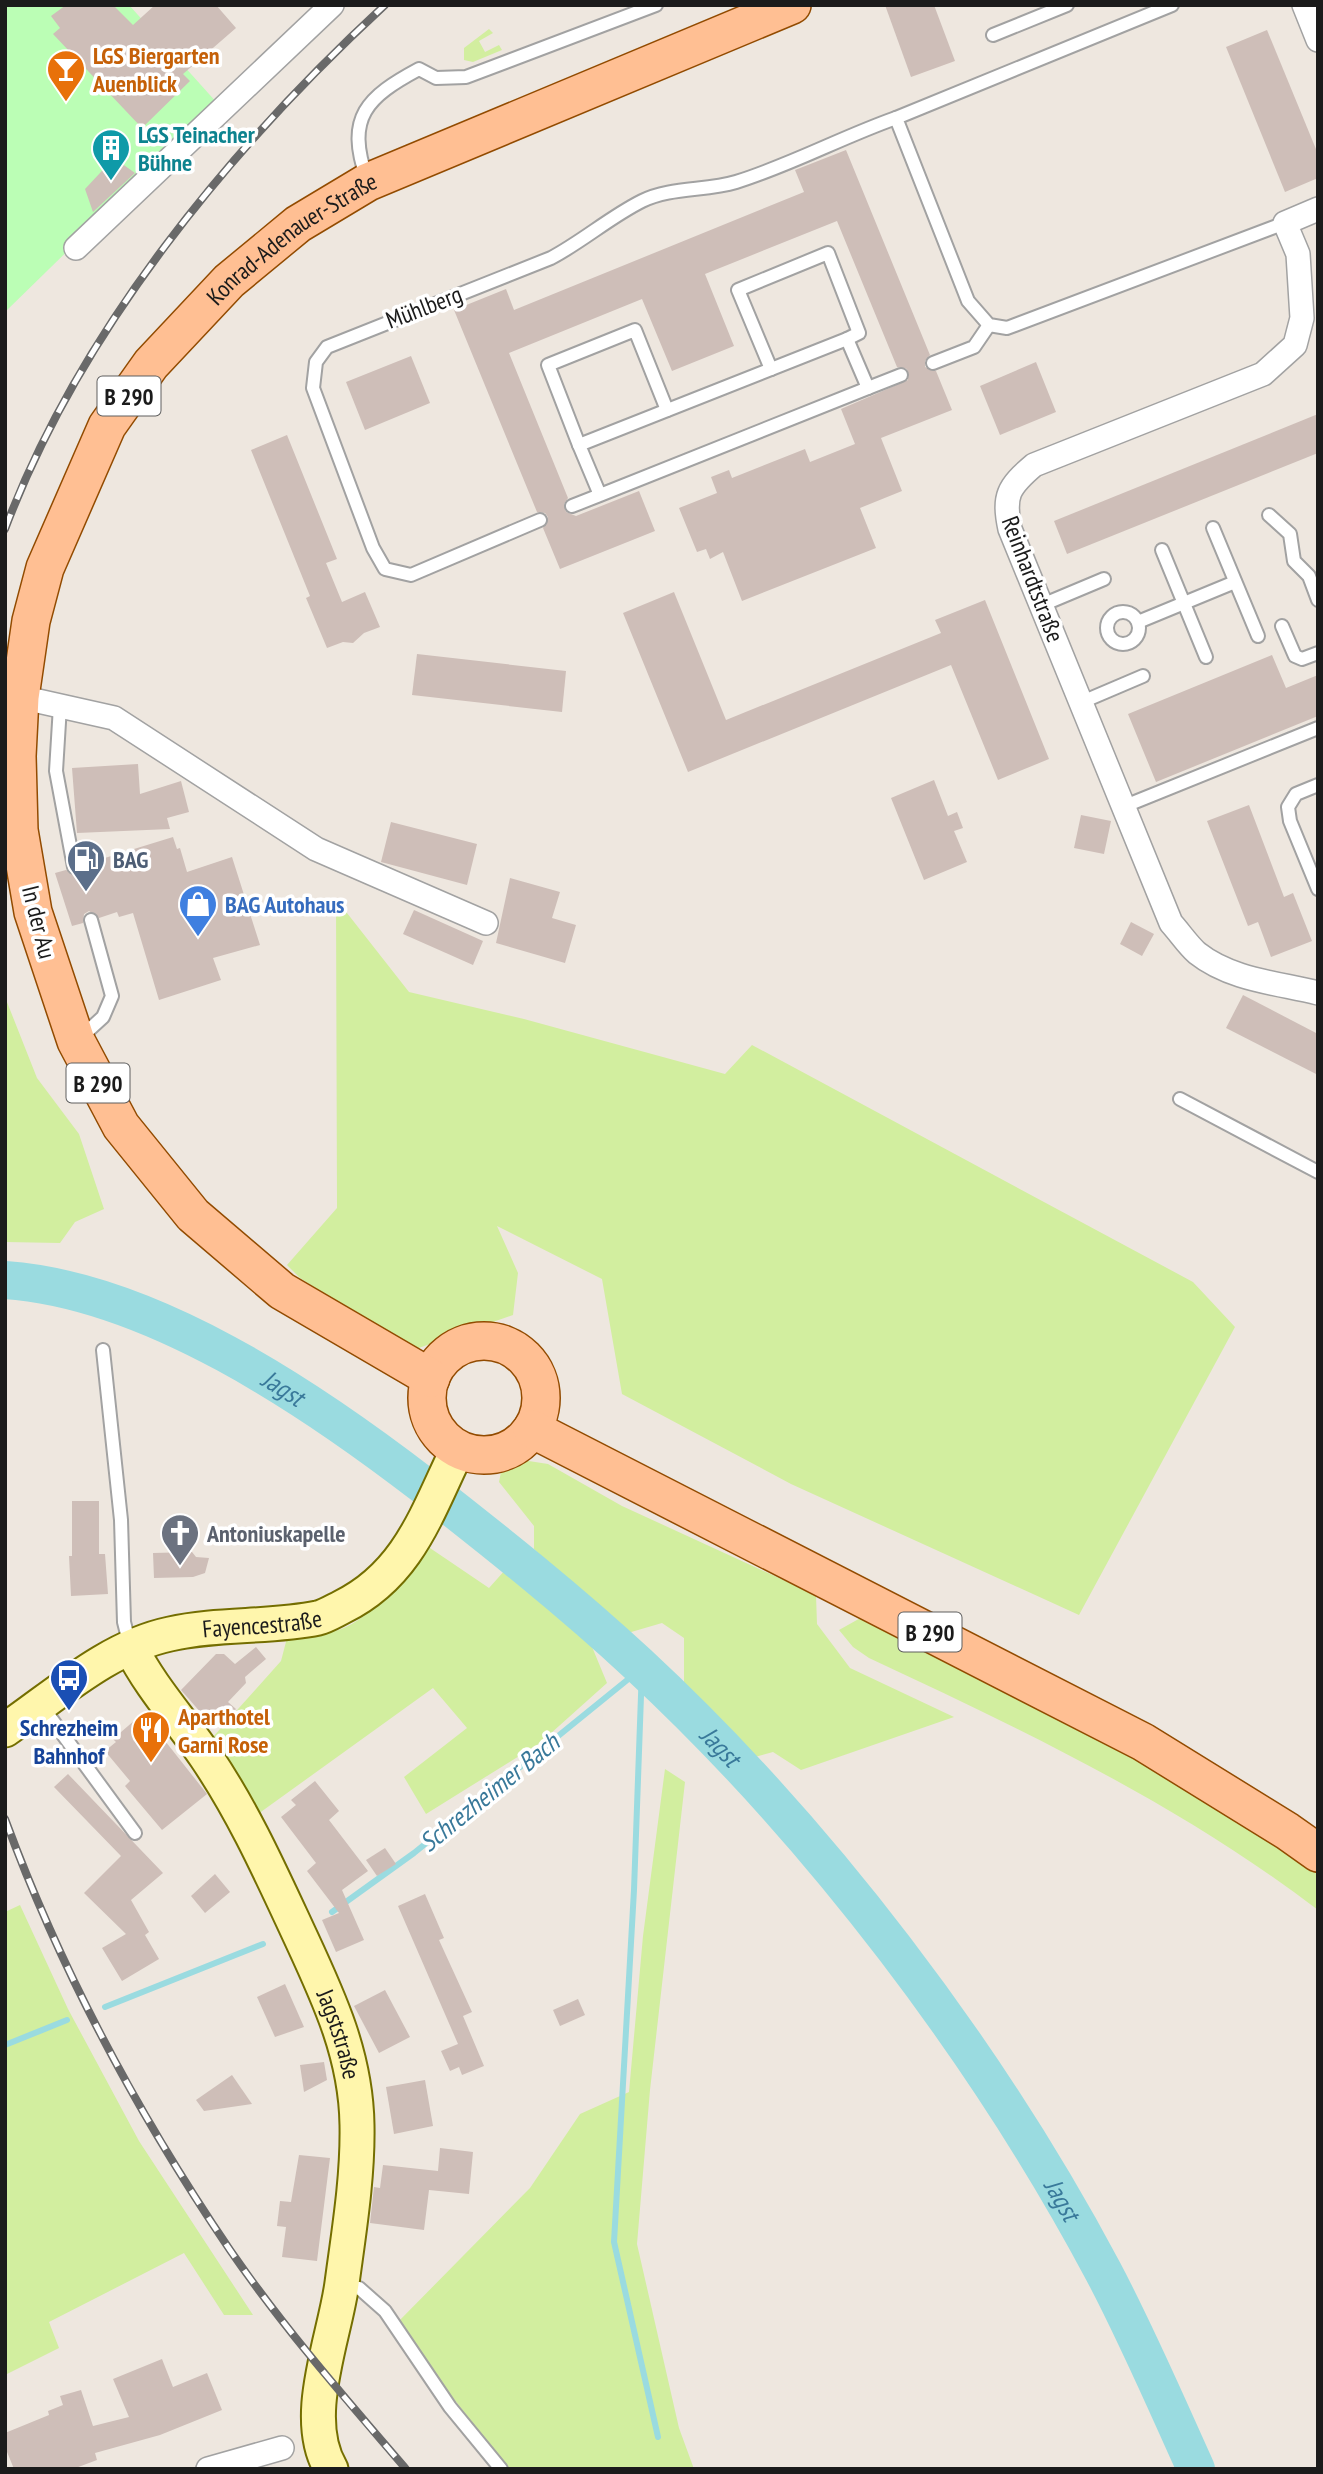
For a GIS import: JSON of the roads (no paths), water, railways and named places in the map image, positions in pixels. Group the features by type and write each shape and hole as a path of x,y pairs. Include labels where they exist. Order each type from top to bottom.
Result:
{"main road":[{"name":"Konrad-Adenauer-Straße","path":"20,697 31,621 45,568 107,426 151,365 229,281 298,224 368,182 792,5"},
{"name":"In der Au","path":"20,697 17,756 19,830 33,912 76,1041 121,1126 193,1214 282,1291 431,1378"},
{"path":"474,1342 493,1342 511,1348 526,1359 536,1375 541,1393 540,1412 532,1429 506,1451 452,1462 444,1439 428,1410 427,1394 431,1378 440,1361 455,1349 474,1342"},
{"name":"B 290","path":"532,1429 1143,1742 1318,1853"},
{"name":"Fayencestraße","path":"5,1730 89,1671 131,1648 168,1634 320,1618 368,1594 397,1566 421,1528 452,1462"},
{"name":"Jagststraße","path":"131,1648 144,1673 205,1756 240,1811 337,2017 353,2070 357,2126 342,2286 323,2372 319,2437 331,2469"}],"street":[{"path":"76,248 332,5"},
{"path":"1304,5 1318,40"},
{"path":"1285,223 1318,209"},
{"name":"Reinhardtstraße","path":"1285,223 1298,254 1302,318 1295,345 1263,374 1034,465 1013,482 1005,505 1010,529 1171,923 1198,953 1259,981 1318,993"},
{"path":"20,697 114,718 316,849 486,923"},
{"path":"208,2469 282,2448"}],"lane":[{"path":"368,182 359,150 362,119 376,95 389,85 419,69 436,78 466,77 656,5"},
{"path":"993,35 1067,5"},
{"path":"1172,5 896,118 968,301 989,325 1007,328 1027,323 1285,223"},
{"name":"Mühlberg","path":"540,520 411,575 385,569 373,548 313,388 316,362 327,346 551,257 579,243 643,200 714,188 748,178 896,118"},
{"path":"579,444 667,410 771,369 847,339 859,333 828,253 738,290 771,369"},
{"path":"933,363 974,347 989,325"},
{"path":"600,495 548,365 635,330 667,410"},
{"path":"847,339 867,388"},
{"path":"572,506 901,375"},
{"path":"1269,515 1290,534 1294,561 1309,576 1318,600"},
{"path":"1213,528 1258,636"},
{"path":"1162,550 1206,657"},
{"path":"1042,605 1104,579"},
{"path":"1138,622 1235,582"},
{"path":"1282,625 1294,656 1302,659 1318,653"},
{"path":"1082,702 1143,676"},
{"path":"60,706 56,771 74,867"},
{"path":"1125,806 1318,728"},
{"path":"1318,785 1296,794 1288,807 1290,821 1318,889"},
{"path":"76,1041 103,1017 112,996 91,920"},
{"path":"1180,1099 1318,1172"},
{"path":"103,1350 121,1520 124,1622 131,1648"},
{"path":"41,1705 135,1833"},
{"path":"342,2286 359,2288 385,2311 450,2407 501,2469"}],"waterway":[{"name":"Jagst","path":"5,1280 60,1288 116,1304 171,1326 279,1385 379,1452 505,1550 612,1640 705,1729 771,1799 834,1872 953,2027 1007,2108 1103,2271 1196,2469"},
{"path":"642,1668 634,1890 614,2242 658,2437"},
{"name":"Schrezheimer Bach","path":"332,1912 414,1853 642,1668"},
{"name":"Schrezheimer Bach","path":"105,2007 263,1944"},
{"name":"Schrezheimer Bach","path":"5,2045 67,2020"}],"railway":[{"path":"5,529 37,455 74,383 165,246 271,119 385,5"},
{"path":"5,1819 27,1876 77,1987 164,2148 230,2250 271,2307 406,2469"}],"place":[{"name":"LGS Biergarten Auenblick","path":"66,103"},
{"name":"LGS Teinacher Bühne","path":"111,182"},
{"name":"BAG","path":"86,893"},
{"name":"BAG Autohaus","path":"198,938"},
{"name":"Antoniuskapelle","path":"180,1567"},
{"name":"Schrezheim Bahnhof","path":"69,1712"},
{"name":"Aparthotel Garni Rose","path":"151,1764"}]}
